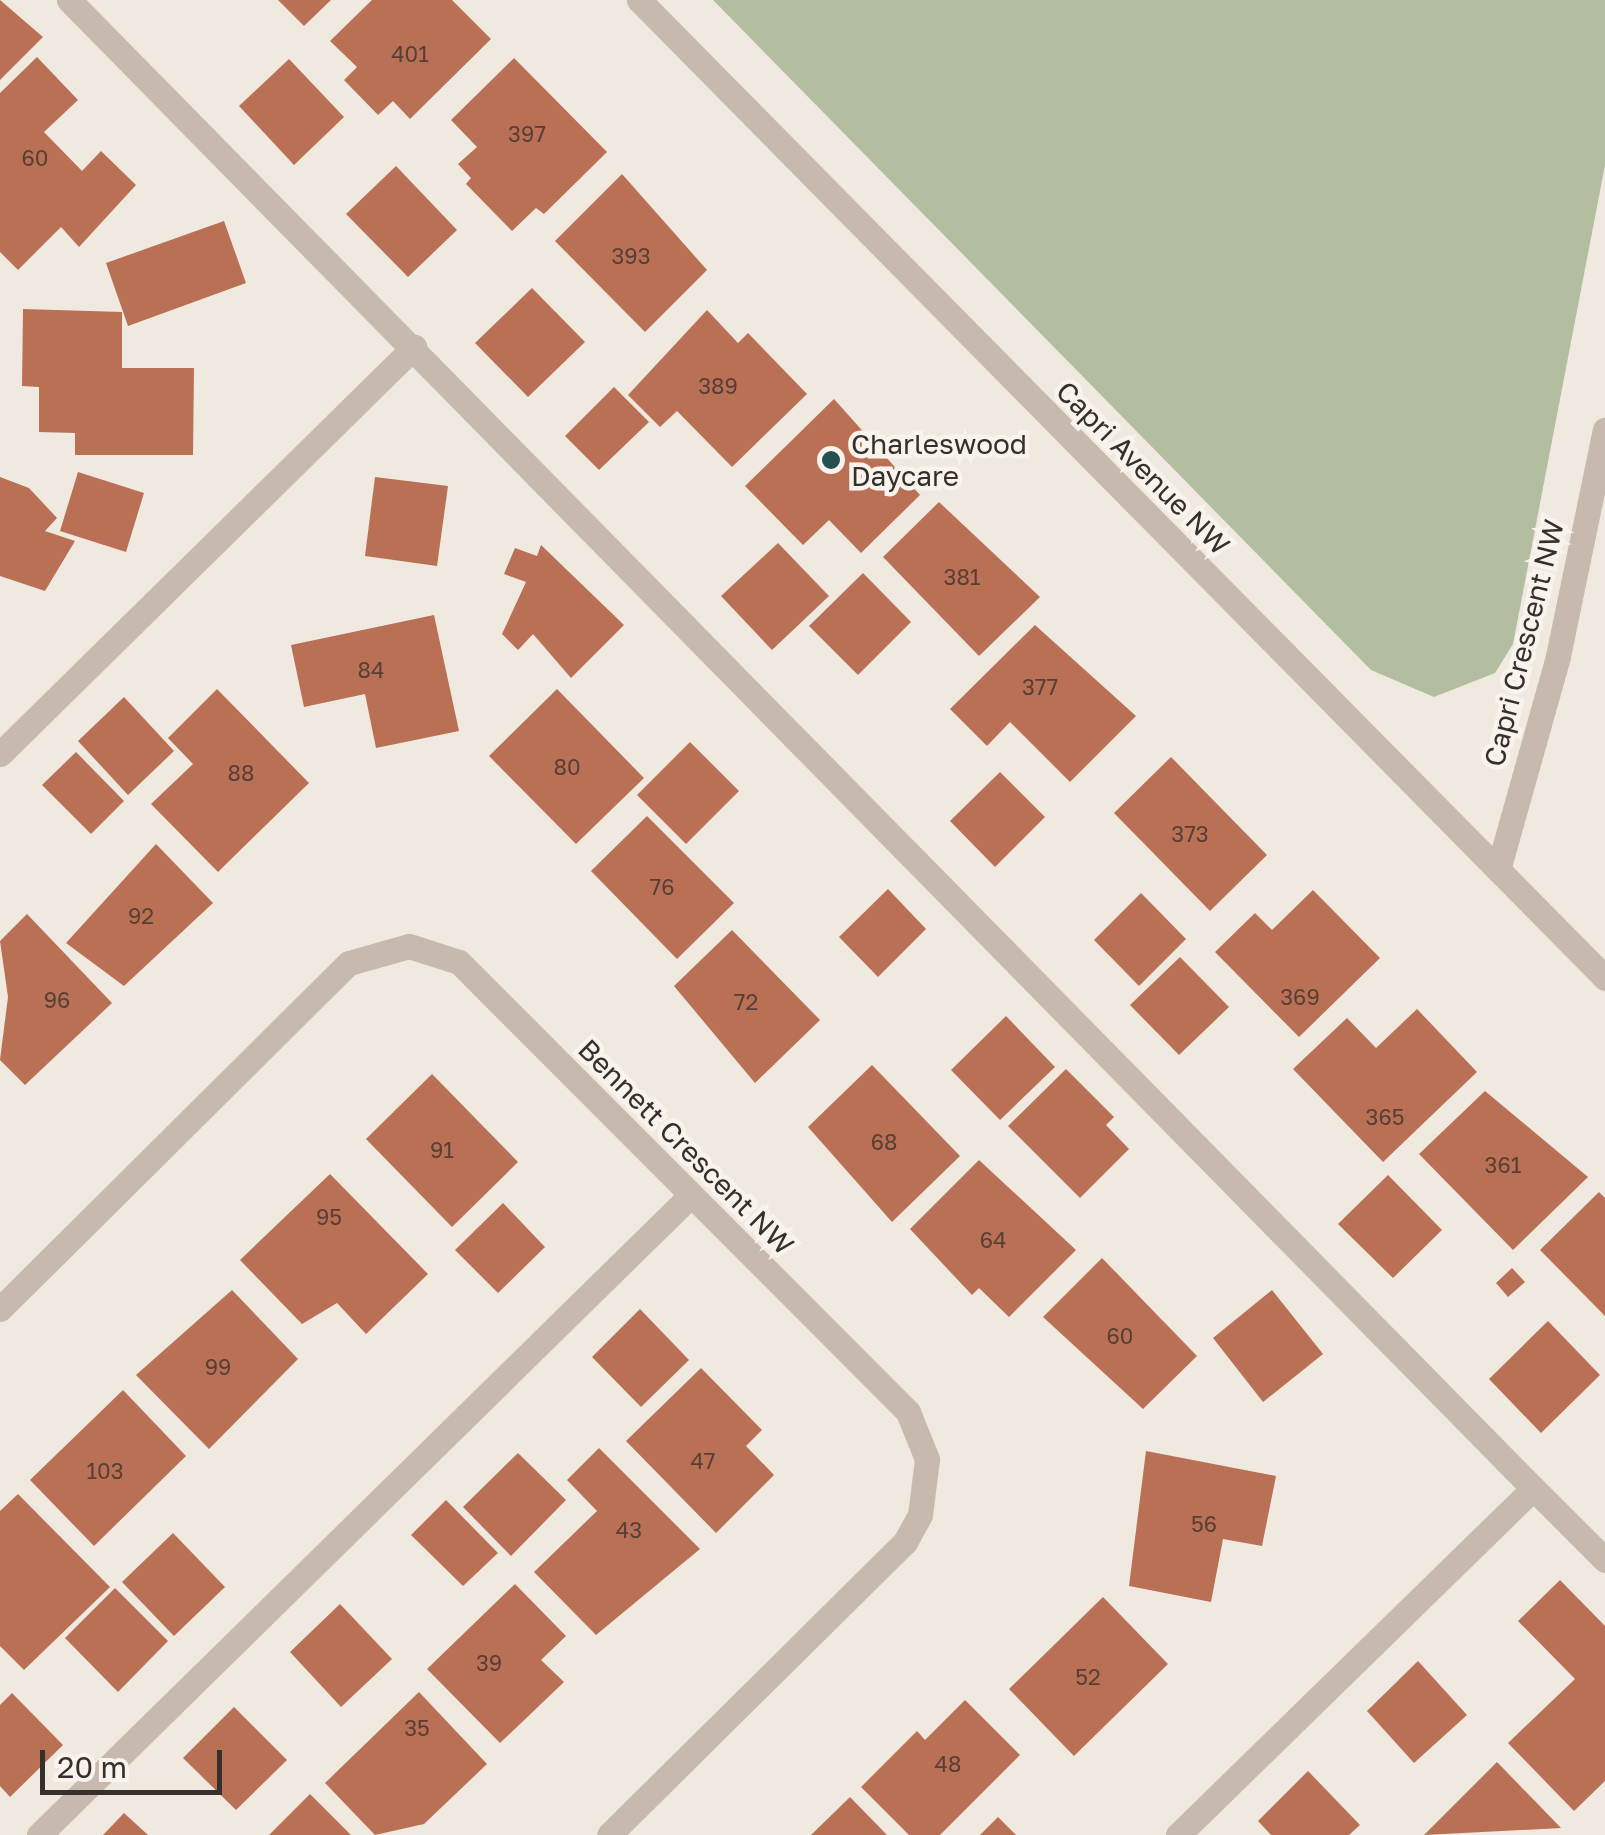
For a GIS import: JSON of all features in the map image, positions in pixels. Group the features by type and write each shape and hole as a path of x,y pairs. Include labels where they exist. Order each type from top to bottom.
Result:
{"street":[{"path":"69,0 1605,1560"},
{"name":"Capri Avenue NW","path":"639,0 1605,978"},
{"path":"0,754 414,347"},
{"name":"Capri Crescent NW","path":"1498,870 1558,656 1605,430"},
{"name":"Bennett Crescent NW","path":"0,1309 350,964 388,947 459,962 908,1412 928,1486 905,1542 609,1835"},
{"path":"39,1835 691,1195"},
{"path":"1178,1835 1532,1488"}],"green space":[{"path":"713,0 1605,0 1605,165 1513,644 1495,673 1434,697 1371,670"}],"building":[{"path":"0,0 43,37 0,80"},
{"path":"278,0 331,0 304,26"},
{"path":"372,0 452,0 491,39 410,119 393,101 378,115 344,80 357,67 330,41"},
{"path":"37,57 78,100 44,132 82,171 101,151 136,185 79,247 61,227 18,270 0,252 0,93"},
{"path":"514,58 607,152 544,214 536,208 512,231 466,184 471,178 458,164 477,147 451,120"},
{"path":"289,59 344,117 294,165 239,106"},
{"path":"396,166 457,230 408,277 346,214"},
{"path":"622,174 707,270 645,332 555,241"},
{"path":"224,221 246,283 128,326 106,263"},
{"path":"532,288 585,342 528,397 475,343"},
{"path":"23,309 122,312 122,368 194,368 193,455 75,455 75,433 39,432 39,387 22,386"},
{"path":"707,310 738,343 748,333 807,394 732,467 677,411 660,427 628,395"},
{"path":"614,387 649,422 599,470 565,436"},
{"name":"Charleswood Daycare","path":"834,399 920,495 861,553 829,520 803,545 745,486"},
{"path":"78,472 144,493 126,552 60,531"},
{"path":"0,477 29,488 57,518 45,531 75,541 45,591 0,576"},
{"path":"375,477 448,486 437,566 365,556"},
{"path":"939,502 1040,597 979,656 883,557"},
{"path":"778,543 829,596 772,650 721,596"},
{"path":"541,545 624,625 571,678 533,634 518,650 502,634 526,582 504,574 515,548 537,556"},
{"path":"863,573 911,622 858,675 809,626"},
{"path":"434,615 459,731 376,748 365,694 304,707 291,645"},
{"path":"1035,625 1136,716 1070,782 1010,722 987,746 950,709"},
{"path":"217,689 309,783 218,872 151,804 193,764 168,738"},
{"path":"557,689 644,778 576,844 489,756"},
{"path":"124,697 174,751 128,795 78,741"},
{"path":"690,742 739,791 686,844 637,795"},
{"path":"76,752 124,801 91,834 42,785"},
{"path":"1171,757 1267,855 1210,911 1114,813"},
{"path":"1000,772 1045,817 995,867 950,821"},
{"path":"647,816 734,903 677,959 591,871"},
{"path":"156,844 213,903 124,986 66,943"},
{"path":"888,889 926,929 878,977 839,937"},
{"path":"1313,890 1380,958 1299,1037 1215,952 1255,913 1272,930"},
{"path":"1141,893 1186,939 1139,986 1094,940"},
{"path":"27,914 112,1003 25,1085 0,1060 8,997 0,941"},
{"path":"732,930 820,1020 755,1083 674,986"},
{"path":"1180,957 1229,1007 1179,1055 1130,1005"},
{"path":"1417,1009 1477,1072 1383,1162 1293,1069 1347,1018 1376,1048"},
{"path":"1006,1016 1055,1067 1000,1120 951,1070"},
{"path":"872,1065 960,1156 892,1222 808,1127"},
{"path":"1066,1069 1114,1117 1106,1125 1129,1149 1080,1198 1008,1126"},
{"path":"432,1074 518,1162 452,1227 366,1139"},
{"path":"1485,1091 1588,1177 1513,1250 1419,1154"},
{"path":"979,1160 1076,1250 1009,1317 979,1288 972,1295 910,1229"},
{"path":"330,1174 428,1274 366,1334 337,1303 302,1324 240,1260"},
{"path":"1388,1175 1442,1230 1393,1278 1338,1224"},
{"path":"1599,1192 1605,1198 1605,1316 1540,1250"},
{"path":"503,1203 545,1247 498,1293 455,1250"},
{"path":"1102,1258 1197,1356 1143,1409 1043,1317"},
{"path":"1512,1268 1525,1282 1508,1297 1496,1283"},
{"path":"232,1290 298,1359 209,1449 136,1375"},
{"path":"1272,1290 1323,1354 1263,1402 1213,1338"},
{"path":"640,1309 689,1360 641,1407 592,1357"},
{"path":"1548,1321 1600,1375 1541,1433 1489,1379"},
{"path":"701,1368 762,1430 746,1446 774,1475 716,1533 626,1441"},
{"path":"123,1390 186,1456 94,1546 30,1480"},
{"path":"599,1448 700,1549 596,1635 534,1572 597,1511 567,1480"},
{"path":"1146,1451 1276,1476 1262,1546 1223,1539 1211,1602 1129,1586"},
{"path":"518,1453 566,1500 511,1556 463,1507"},
{"path":"18,1494 110,1587 24,1670 0,1646 0,1511"},
{"path":"446,1500 498,1553 463,1586 411,1535"},
{"path":"173,1533 225,1587 174,1636 122,1582"},
{"path":"1560,1580 1605,1626 1605,1781 1574,1811 1508,1743 1575,1679 1518,1621"},
{"path":"515,1584 566,1636 541,1660 564,1682 500,1743 427,1669"},
{"path":"115,1588 168,1641 118,1692 65,1638"},
{"path":"1103,1597 1168,1664 1074,1756 1009,1689"},
{"path":"340,1604 392,1659 341,1707 290,1652"},
{"path":"1418,1661 1467,1715 1414,1763 1367,1711"},
{"path":"419,1692 487,1764 424,1824 375,1835 325,1783"},
{"path":"12,1693 63,1745 10,1797 0,1786 0,1705"},
{"path":"965,1700 1020,1755 940,1835 909,1835 861,1787 917,1731 925,1740"},
{"path":"234,1707 287,1760 236,1810 183,1758"},
{"path":"1497,1762 1561,1828 1424,1835"},
{"path":"1308,1771 1360,1825 1349,1835 1271,1835 1258,1821"},
{"path":"310,1794 351,1835 269,1835"},
{"path":"850,1797 887,1835 811,1835"},
{"path":"124,1813 148,1835 103,1835"},
{"path":"998,1817 1016,1835 980,1835"}],"place":[{"name":"Charleswood Daycare","path":"831,460"}]}
